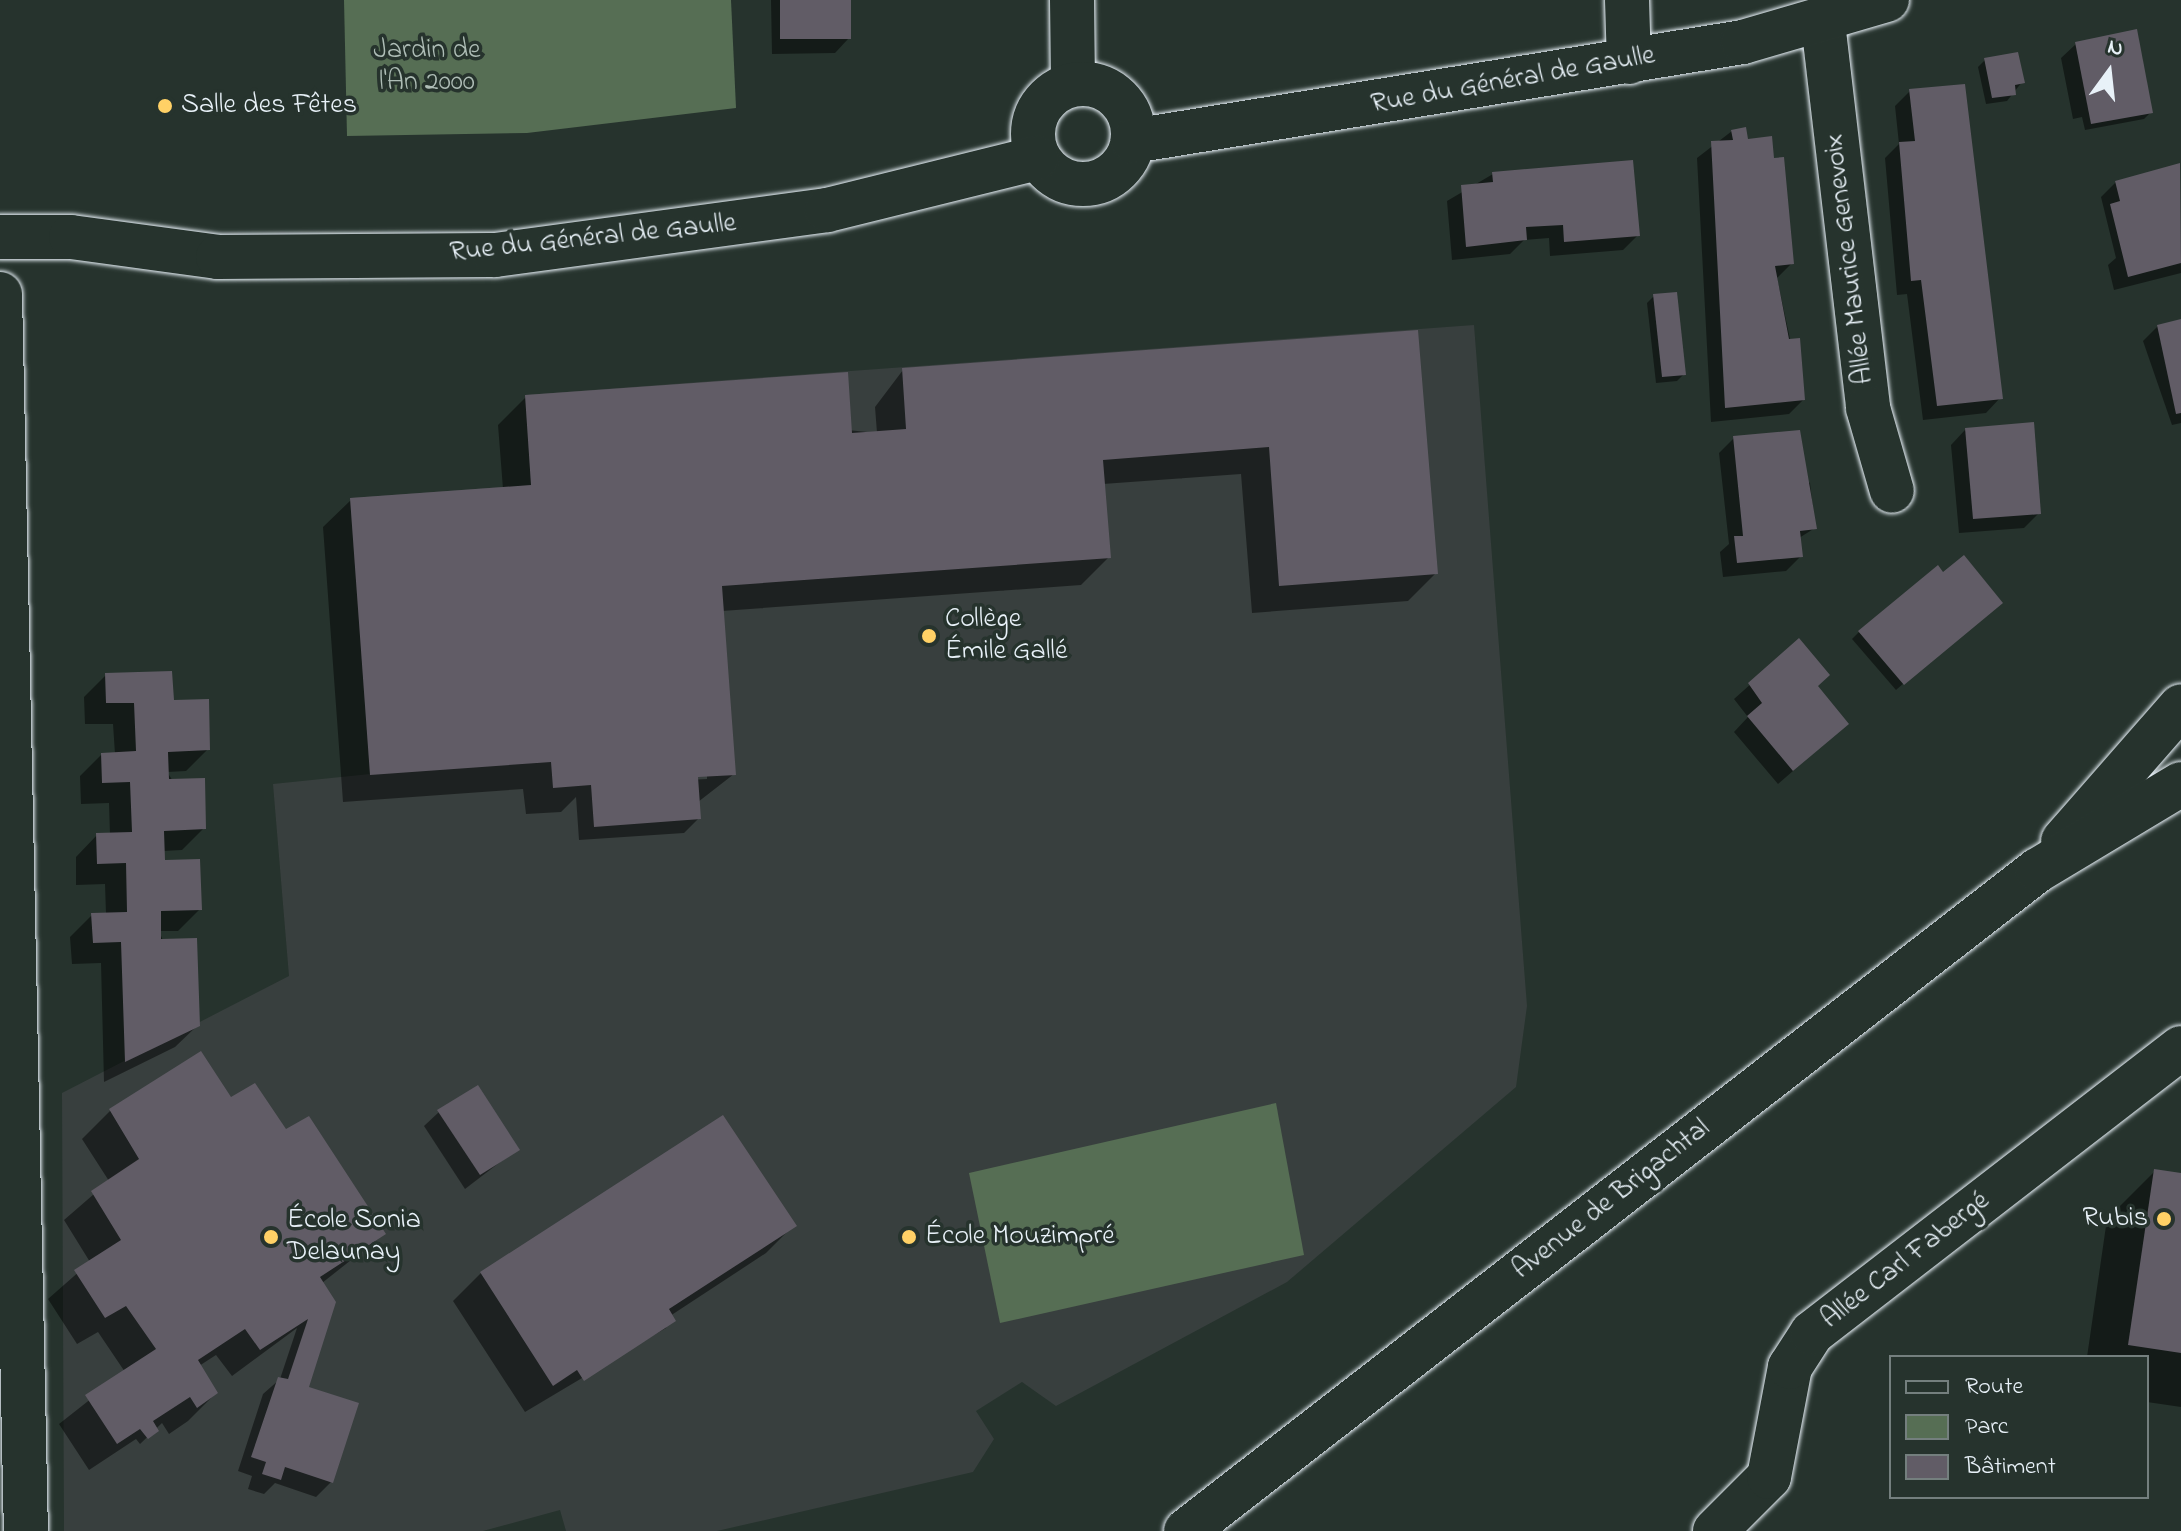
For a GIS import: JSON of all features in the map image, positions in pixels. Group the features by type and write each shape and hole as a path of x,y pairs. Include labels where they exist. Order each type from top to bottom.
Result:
{"street":[{"path":"1072,0 1073,84"},
{"path":"1627,0 1629,62"},
{"name":"Rue du Général de Gaulle","path":"1133,141 1629,62 1823,23 1887,0"},
{"name":"Allée Maurice Genevoix","path":"1823,23 1868,408 1892,491"},
{"path":"1073,84 1103,88 1126,106 1133,141 1123,167 1095,185 1061,181 1037,158 1032,128 1045,99 1073,84"},
{"name":"Rue du Général de Gaulle","path":"0,237 71,237 218,257 495,255 827,210 1037,158"},
{"path":"0,294 26,1531"},
{"name":"Avenue de Brigachtal","path":"2038,870 2181,706"},
{"name":"Avenue de Brigachtal","path":"1186,1531 2038,870 2181,784"},
{"name":"Allée Carl Fabergé","path":"1715,1531 1769,1477 1790,1367 1812,1333 2181,1048"}],"shaded area":[{"path":"1474,325 1527,1006 1516,1087 1287,1282 1056,1406 1022,1382 976,1411 994,1439 973,1472 717,1531 566,1531 560,1510 483,1531 64,1531 62,1093 289,976 273,784 370,774 350,498 531,485 525,395"}],"green space":[{"name":"Jardin de l'An 2000","path":"344,0 731,0 736,108 527,133 347,136"},
{"path":"1276,1103 1304,1255 1000,1323 969,1173"}],"building":[{"path":"780,0 851,0 851,39 780,39"},
{"path":"2137,29 2153,113 2091,124 2075,42"},
{"path":"2018,52 2025,83 2015,85 2016,95 1992,98 1984,58"},
{"path":"1965,84 2003,399 1937,406 1921,280 1911,281 1899,142 1915,141 1909,89"},
{"path":"1746,127 1748,139 1772,136 1774,158 1784,157 1794,264 1775,266 1789,339 1800,338 1805,400 1725,408 1711,141 1733,140 1731,130"},
{"path":"1633,160 1640,236 1564,242 1563,225 1526,227 1527,240 1466,247 1461,185 1493,182 1492,172"},
{"path":"2180,163 2181,263 2128,277 2110,204 2120,201 2115,181"},
{"path":"1677,292 1686,375 1662,377 1653,294"},
{"path":"2181,319 2181,413 2176,414 2157,325"},
{"path":"1418,330 1438,574 1279,586 1269,447 1103,460 1111,558 722,586 736,775 698,777 701,819 594,827 591,785 553,788 551,762 370,775 350,498 531,485 525,395 848,372 852,433 906,429 902,368"},
{"path":"2034,422 2041,514 1973,519 1965,428"},
{"path":"1800,430 1817,529 1800,531 1803,557 1737,563 1734,536 1743,536 1733,436"},
{"path":"1964,555 2003,603 1904,685 1858,631 1938,565 1943,572"},
{"path":"1799,638 1830,675 1818,686 1849,724 1793,771 1747,716 1762,703 1748,683"},
{"path":"172,671 174,700 209,699 210,750 168,752 169,779 205,778 206,829 164,831 165,860 200,859 202,910 161,911 161,939 197,938 200,1026 125,1062 121,942 93,943 91,913 127,912 126,863 97,864 96,833 132,832 130,782 102,783 101,753 136,751 134,703 106,703 105,673"},
{"path":"201,1051 231,1097 255,1083 286,1129 309,1116 386,1234 320,1277 336,1302 309,1387 359,1403 333,1483 285,1467 281,1480 262,1474 266,1462 251,1457 278,1377 288,1379 308,1319 260,1350 245,1329 198,1360 218,1393 197,1408 190,1397 153,1421 159,1431 148,1439 140,1429 117,1444 85,1395 156,1349 126,1306 105,1318 74,1270 121,1240 91,1191 139,1159 109,1109"},
{"path":"478,1085 520,1150 480,1175 437,1110"},
{"path":"723,1115 797,1226 669,1309 676,1321 584,1381 577,1370 553,1386 480,1272"},
{"name":"Rubis","path":"2154,1169 2181,1173 2181,1353 2128,1345"}],"place":[{"name":"Salle des Fêtes","path":"165,106"},
{"name":"Collège Émile Gallé","path":"929,636"},
{"name":"Rubis","path":"2164,1219"},
{"name":"École Sonia Delaunay","path":"271,1237"},
{"name":"École Mouzimpré","path":"909,1237"}]}
